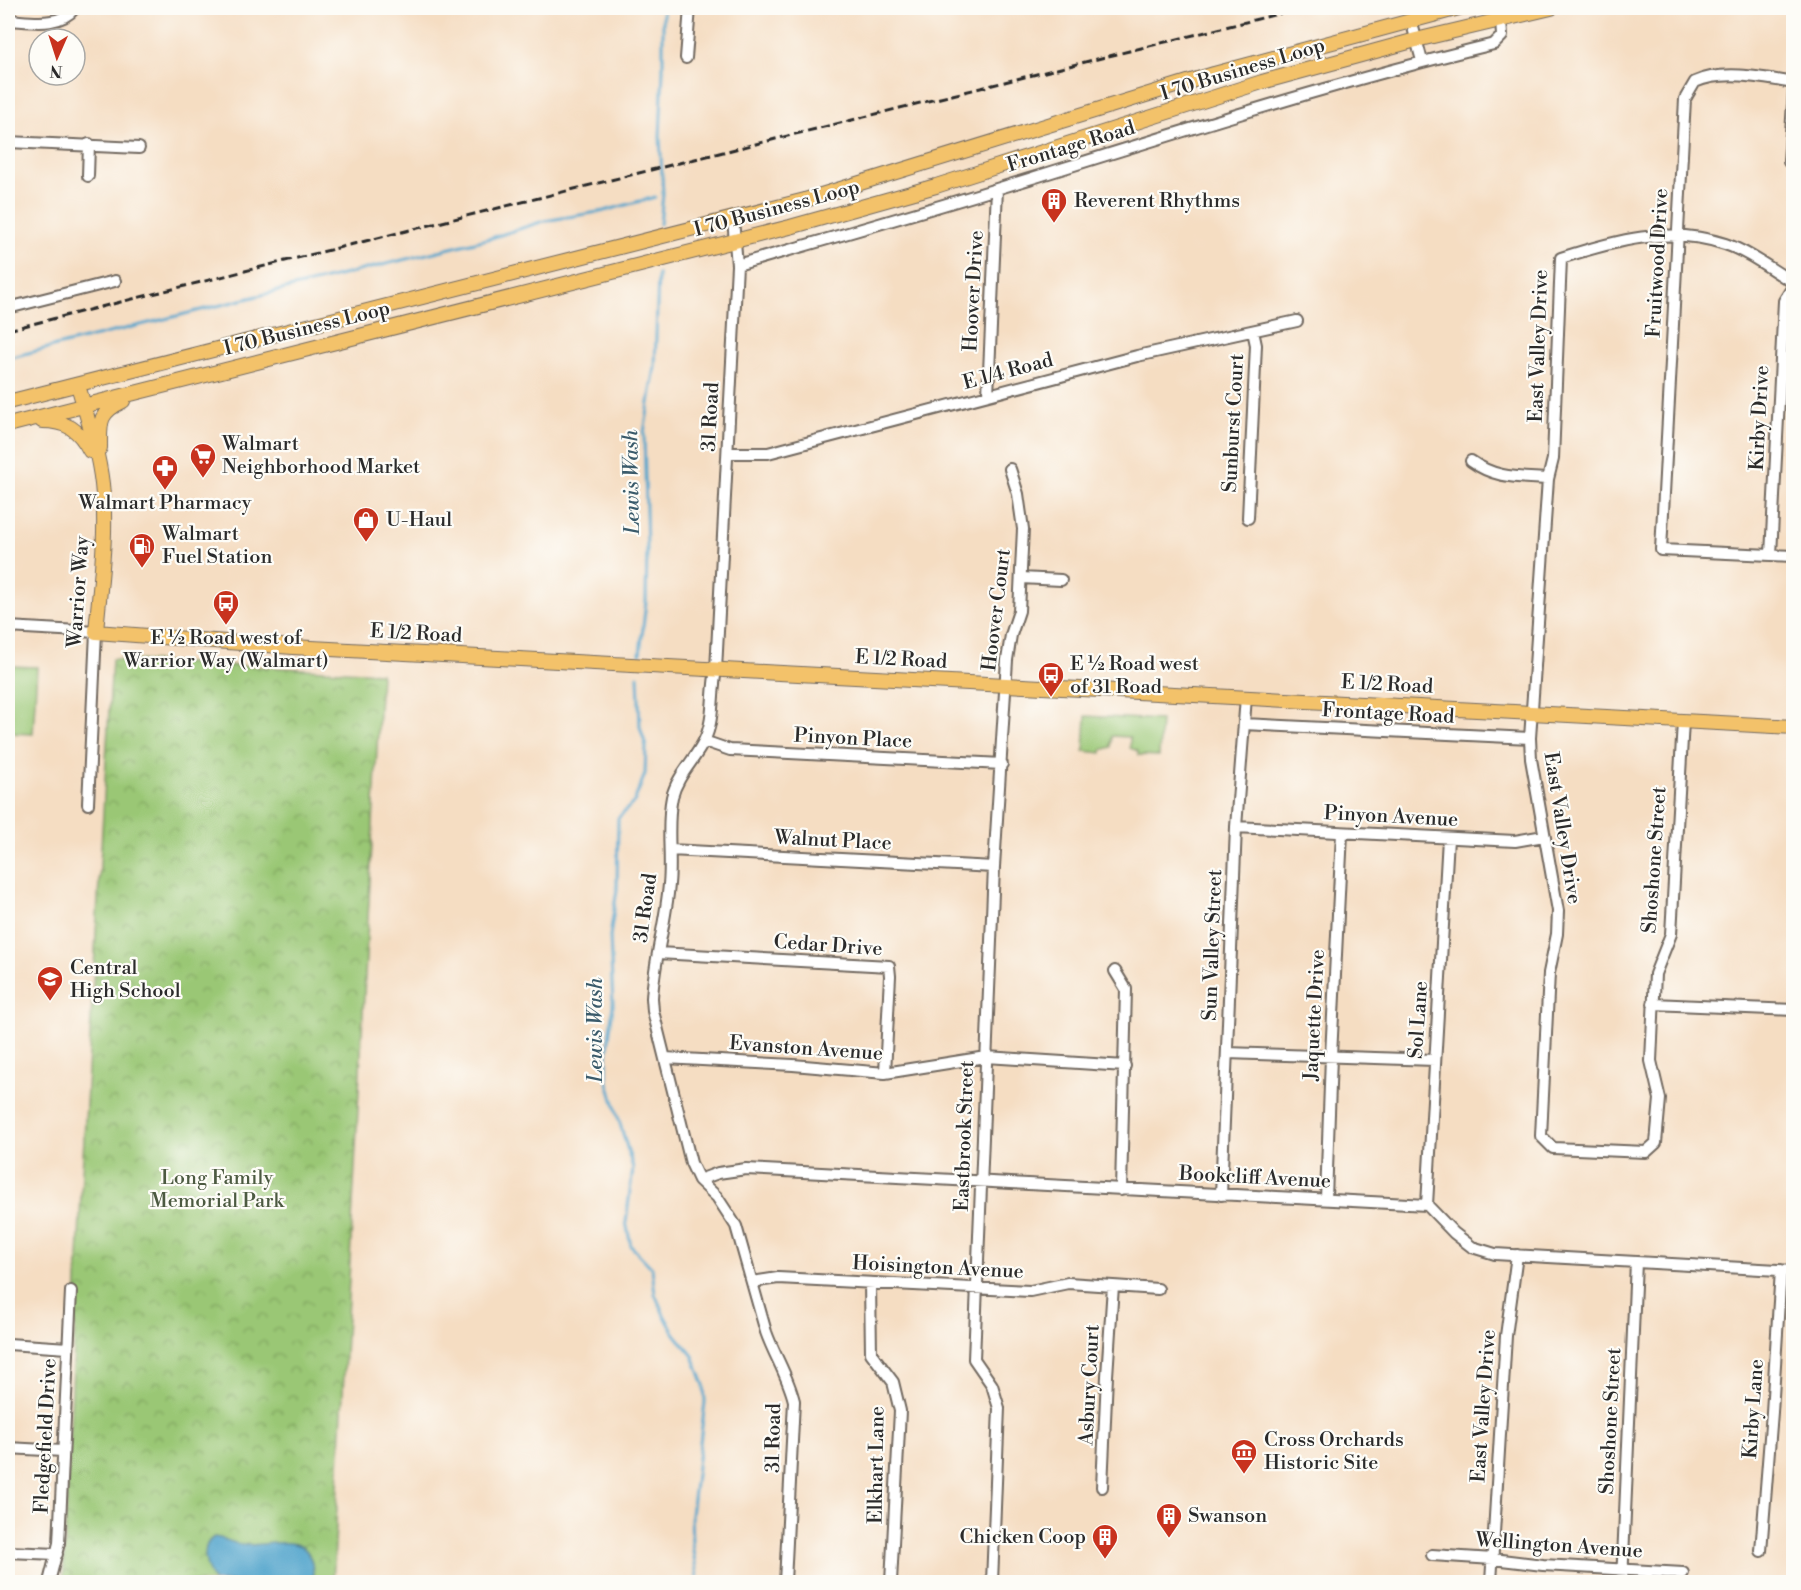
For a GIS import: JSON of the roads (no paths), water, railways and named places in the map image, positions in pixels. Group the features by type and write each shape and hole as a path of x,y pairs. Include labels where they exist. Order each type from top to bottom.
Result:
{"main road":[{"name":"I 70 Business Loop","path":"8,402 805,200 1214,74 1459,8"},
{"name":"I 70 Business Loop","path":"8,426 735,241 936,186 1262,82 1416,40 1551,8"},
{"path":"100,471 100,425 106,411 126,400 176,383"},
{"name":"Warrior Way","path":"78,385 100,471 104,518 96,632"},
{"path":"8,426 46,421 69,425 85,440 100,471"},
{"name":"E 1/2 Road","path":"96,632 304,647 1794,727"}],"street":[{"path":"8,20 57,21 66,17 75,8"},
{"path":"686,58 690,8"},
{"path":"1411,20 1422,61"},
{"name":"Frontage Road","path":"737,265 997,189 1241,113 1422,61 1494,44 1502,36 1501,20"},
{"name":"Fruitwood Drive","path":"1771,555 1661,549 1685,99 1695,82 1716,75 1764,78 1794,83"},
{"path":"1789,162 1794,89"},
{"path":"8,142 139,148"},
{"path":"88,176 89,144"},
{"name":"Hoover Drive","path":"988,395 997,189"},
{"name":"31 Road","path":"733,219 737,265 716,670 711,720 704,741 677,782 672,797 669,882 652,998 653,1011 692,1163 699,1180 717,1197 736,1226 766,1332 787,1378 794,1401 785,1582"},
{"name":"East Valley Drive","path":"1656,1143 1646,1152 1578,1150 1553,1148 1541,1137 1549,973 1557,934 1558,911 1531,759 1530,738 1548,479 1552,459 1561,258 1636,237 1678,237"},
{"path":"1678,237 1702,238 1726,244 1794,284"},
{"path":"8,308 115,281"},
{"name":"Kirby Drive","path":"1771,555 1784,301 1794,284"},
{"name":"E 1/4 Road","path":"728,453 768,453 1137,356 1297,321"},
{"name":"Sunburst Court","path":"1248,518 1256,345 1252,331"},
{"path":"1471,460 1484,470 1505,477 1548,479"},
{"name":"Hoover Court","path":"1006,684 1011,635 1019,611 1023,529 1018,494 1010,470"},
{"path":"1771,555 1794,556"},
{"path":"1021,578 1061,580"},
{"name":"E 1/2 Road","path":"8,627 96,632"},
{"name":"Warrior Way","path":"88,804 96,632"},
{"name":"Eastbrook Street","path":"992,1582 999,1408 992,1385 974,1359 994,867 1006,684"},
{"name":"Sun Valley Street","path":"1221,1195 1236,828 1246,698"},
{"name":"Shoshone Street","path":"1656,1143 1660,1099 1651,1061 1653,1004 1655,974 1671,934 1683,721"},
{"name":"Frontage Road","path":"1244,724 1530,738"},
{"name":"Pinyon Place","path":"704,741 730,750 1002,764"},
{"name":"Pinyon Avenue","path":"1236,828 1515,841 1544,836"},
{"name":"Jaquette Drive","path":"1326,1199 1342,833"},
{"name":"Sol Lane","path":"1427,1205 1448,837"},
{"name":"Walnut Place","path":"670,850 994,867"},
{"name":"Cedar Drive","path":"658,953 889,966 885,1073"},
{"path":"1115,970 1126,989 1121,1190"},
{"path":"1653,1004 1794,1010"},
{"path":"1227,1053 1435,1060"},
{"name":"Evanston Avenue","path":"665,1058 885,1073 986,1058 1125,1066"},
{"name":"Bookcliff Avenue","path":"699,1180 718,1173 746,1169 1427,1205"},
{"path":"1427,1205 1454,1233 1472,1247 1495,1254 1794,1271"},
{"name":"East Valley Drive","path":"1491,1582 1506,1336 1517,1255"},
{"name":"Shoshone Street","path":"1622,1582 1636,1262"},
{"name":"Kirby Lane","path":"1761,1551 1780,1270"},
{"name":"Hoisington Avenue","path":"752,1282 778,1278 1030,1291 1068,1282 1158,1289"},
{"name":"Elkhart Lane","path":"870,1283 871,1353 893,1382 900,1411 891,1582"},
{"name":"Asbury Court","path":"1102,1487 1113,1286"},
{"name":"Fledgefield Drive","path":"49,1582 57,1554 71,1291"},
{"path":"8,1344 68,1348"},
{"path":"8,1448 63,1451"},
{"path":"8,1552 57,1554"},
{"name":"Wellington Avenue","path":"1432,1555 1622,1571 1683,1573"}],"water":[{"path":"214,1537 245,1545 283,1543 302,1547 309,1554 313,1582 214,1582 205,1559 205,1552 209,1541"}],"waterway":[{"name":"Lewis Wash","path":"660,224 663,194 660,137 663,8"},
{"path":"8,358 491,238 544,221 604,211 655,197"},
{"name":"Lewis Wash","path":"640,654 646,601 647,549 644,433 655,367 658,274"},
{"name":"Lewis Wash","path":"638,676 640,727 646,746 645,774 634,802 618,818 617,889 610,936 613,1005 607,1055 607,1079 633,1168 626,1222 631,1246 652,1268 655,1294 664,1315 675,1334 693,1356 704,1385 705,1402 691,1515 692,1544 698,1582"}],"railway":[{"path":"8,330 1302,8"}],"place":[{"name":"Reverent Rhythms","path":"1054,224"},
{"name":"Walmart Neighborhood Market","path":"203,479"},
{"name":"Walmart Pharmacy","path":"165,491"},
{"name":"U-Haul","path":"366,543"},
{"name":"Walmart Fuel Station","path":"142,569"},
{"name":"E ½ Road west of Warrior Way (Walmart)","path":"226,626"},
{"name":"E ½ Road west of 31 Road","path":"1051,698"},
{"name":"Central High School","path":"50,1002"},
{"name":"Cross Orchards Historic Site","path":"1244,1475"},
{"name":"Swanson","path":"1169,1539"},
{"name":"Chicken Coop","path":"1105,1560"}],"park label":[{"name":"Long Family Memorial Park","path":"217,1190"}]}
